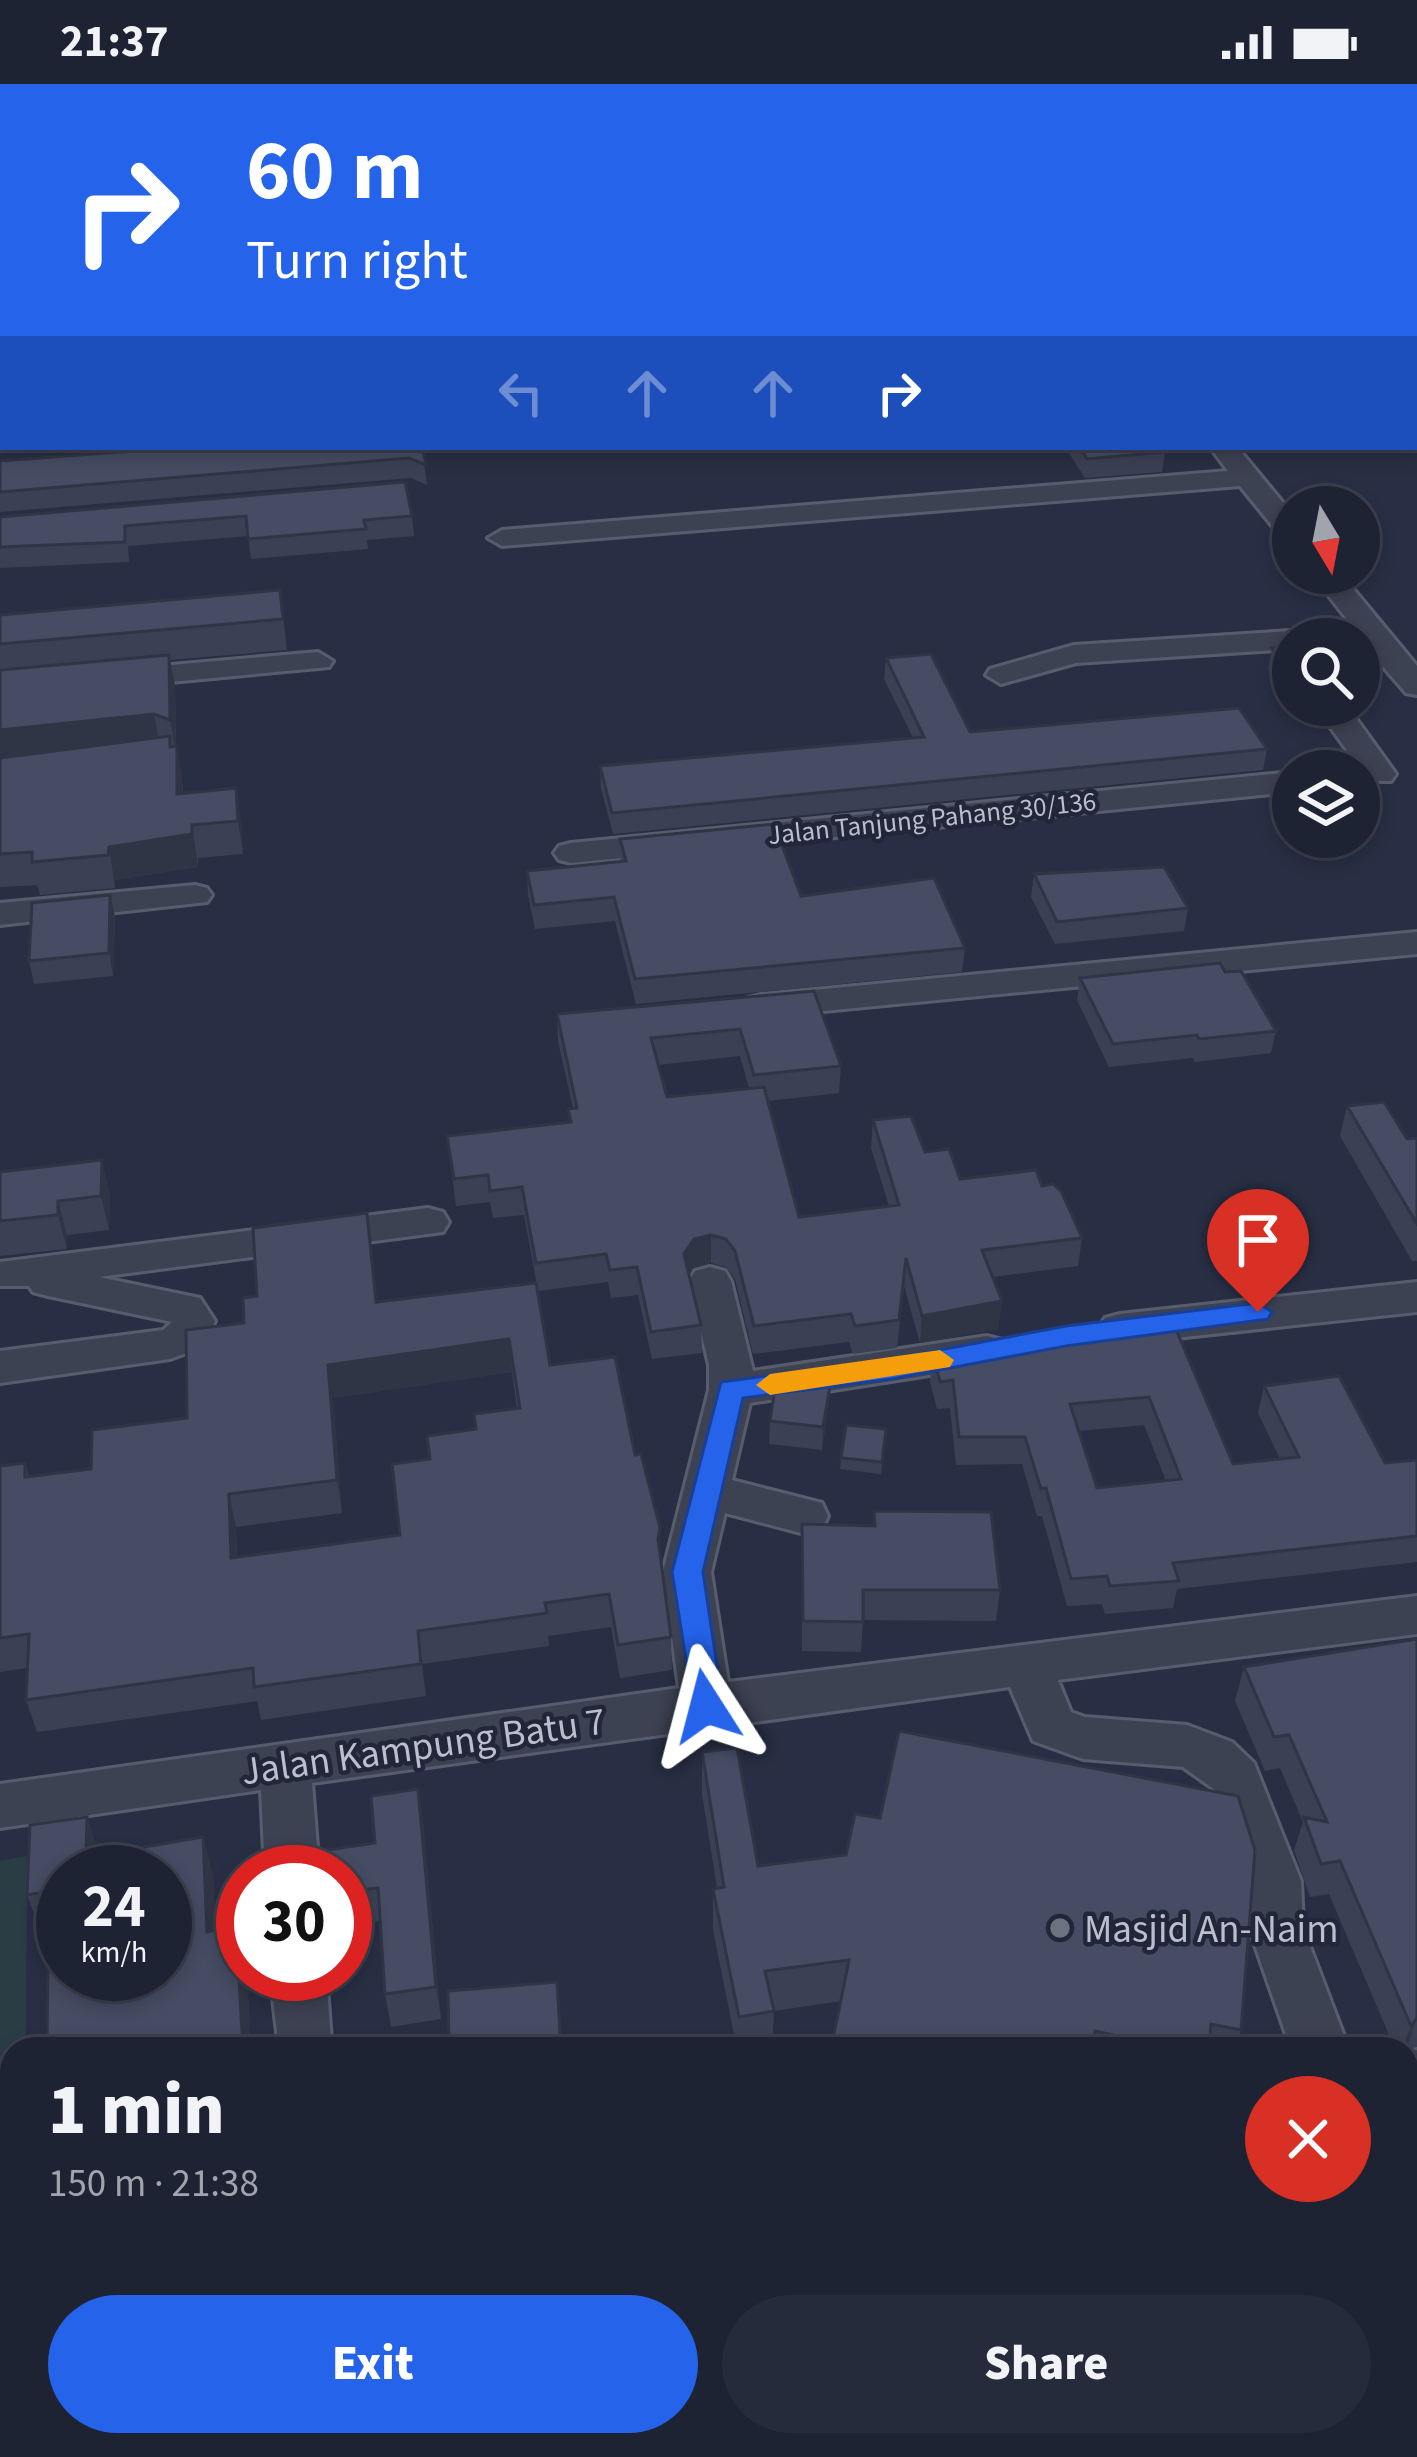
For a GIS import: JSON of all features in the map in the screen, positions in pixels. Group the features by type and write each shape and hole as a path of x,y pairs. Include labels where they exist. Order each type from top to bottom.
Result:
{"street":[{"path":"1226,450 1272,507"},
{"path":"502,538 1248,477"},
{"path":"1342,594 1362,618"},
{"path":"1380,640 1417,686"},
{"path":"1001,675 1074,654 1272,641"},
{"path":"0,689 319,661"},
{"path":"1380,775 1417,773"},
{"name":"Jalan Tanjung Pahang 30/136","path":"571,853 1272,784"},
{"path":"0,914 195,895"},
{"path":"718,1010 1417,943"},
{"path":"4,1274 428,1222"},
{"path":"0,1367 170,1344 188,1336 194,1321 185,1308 4,1274"},
{"path":"706,1706 687,1572 731,1390 731,1365 710,1281"},
{"path":"1087,1334 1417,1297"},
{"path":"731,1390 892,1369 1022,1344"},
{"path":"704,1490 806,1516"},
{"name":"Jalan Kampung Batu 7","path":"0,1807 706,1706 1417,1615"},
{"path":"1027,1666 1051,1726 1083,1738 1187,1746 1214,1757 1236,1778 1274,1881 1276,1928 1316,2037"},
{"path":"285,1764 290,1845"},
{"path":"300,2001 303,2037"}],"shaded area":[{"path":"27,1856 26,2037 0,2037 0,1861"}],"building":[{"path":"145,450 423,450 426,465 409,458 0,492 0,461"},
{"path":"1082,450 1165,452 1087,459"},
{"path":"405,482 412,516 364,520 366,529 248,539 246,516 125,526 125,542 0,547 0,517"},
{"path":"280,590 283,619 0,644 0,615"},
{"path":"931,654 970,732 1239,708 1267,749 612,813 600,766 924,737 886,658"},
{"path":"169,655 170,720 154,714 0,730 0,670"},
{"path":"170,736 170,747 177,746 177,794 236,788 238,821 192,825 192,834 109,847 108,855 32,862 32,852 0,854 0,758"},
{"path":"774,824 801,896 934,878 965,948 635,979 614,897 534,905 527,871 626,861 620,839"},
{"path":"1164,867 1188,908 1057,922 1034,874"},
{"path":"110,895 109,953 29,961 32,903"},
{"path":"1220,963 1225,972 1241,971 1276,1031 1113,1044 1080,978"},
{"path":"814,991 841,1066 754,1075 740,1029 651,1038 667,1097 764,1087 799,1217 899,1205 873,1120 911,1116 925,1152 949,1149 960,1179 1036,1170 1042,1186 1053,1184 1061,1191 1082,1238 982,1250 1002,1301 922,1316 906,1258 899,1320 855,1326 851,1314 754,1326 735,1251 726,1239 711,1235 694,1239 684,1254 701,1325 651,1332 637,1267 610,1270 606,1254 536,1263 522,1187 490,1191 488,1175 454,1179 447,1136 571,1122 568,1109 577,1108 557,1014"},
{"path":"1384,1102 1407,1139 1417,1138 1417,1224 1347,1106"},
{"path":"102,1160 101,1196 58,1201 58,1215 0,1221 0,1172"},
{"path":"367,1213 376,1302 536,1283 550,1365 615,1357 635,1455 641,1454 660,1528 671,1637 618,1645 609,1594 545,1603 547,1613 418,1631 421,1664 254,1687 253,1668 26,1700 29,1634 0,1638 0,1466 25,1463 25,1477 91,1469 92,1430 187,1418 186,1330 244,1323 243,1298 257,1296 253,1228","holes":["509,1339 520,1408 474,1414 476,1429 427,1436 430,1459 392,1464 400,1535 231,1558 229,1494 337,1480 328,1365"]},
{"path":"1172,1320 1233,1464 1299,1457 1264,1386 1339,1376 1385,1463 1417,1460 1417,1536 1173,1563 1179,1581 1110,1586 1107,1576 1071,1579 1046,1488 1041,1489 1025,1437 959,1437 953,1380 940,1382 933,1355 1047,1332","holes":["1149,1397 1181,1479 1097,1488 1070,1404"]},
{"path":"776,1381 830,1386 823,1427 770,1421"},
{"path":"846,1425 886,1429 882,1462 841,1458"},
{"path":"874,1511 991,1512 1000,1590 863,1590 863,1622 803,1621 802,1524 875,1526"},
{"path":"1417,1639 1417,2018 1411,2026 1340,1861 1321,1864 1304,1817 1327,1822 1289,1735 1274,1737 1244,1667"},
{"path":"899,1731 1238,1796 1255,1850 1241,2030 1211,2024 1210,2037 1123,2037 1095,2031 1094,2037 833,2037 849,1960 765,1971 774,2011 739,2017 713,1889 724,1887 702,1752 737,1748 758,1866 846,1855 855,1814 880,1818"},
{"path":"418,1789 436,1987 385,1994 378,1888 372,1889 372,1845 361,1845 375,1843 371,1796"},
{"path":"87,1817 86,1845 36,1845 36,1894 27,1895 30,1825"},
{"path":"203,1837 207,1932 216,1930 216,2001 240,2001 242,2037 47,2037 48,2001 192,2001 192,1845 156,1845"},
{"path":"557,1982 560,2037 449,2037 448,1991"}],"slow traffic":[{"path":"770,1385 940,1360"}],"place":[{"name":"Masjid An-Naim","path":"1060,1928"}],"route":[{"path":"706,1706 687,1572 731,1390 892,1369 1066,1336 1258,1312"}]}
